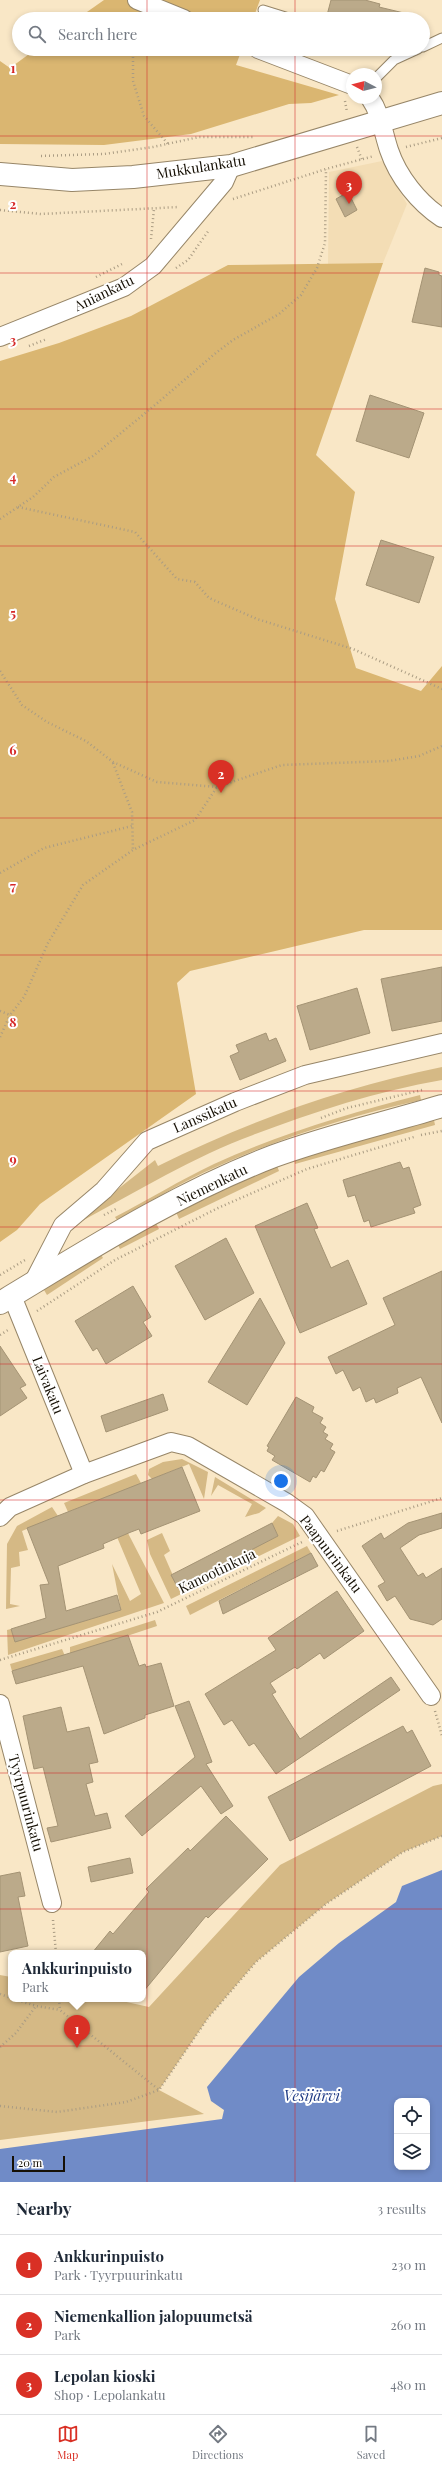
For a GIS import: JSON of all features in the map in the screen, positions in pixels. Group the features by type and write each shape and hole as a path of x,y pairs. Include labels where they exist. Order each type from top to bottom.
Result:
{"street":[{"path":"137,0 167,12"},
{"path":"288,56 346,82"},
{"name":"Mukkulankatu","path":"0,174 72,180 133,177 231,166 442,103"},
{"path":"373,104 381,121 389,152 403,178 428,209 442,218"},
{"name":"Aniankatu","path":"0,337 124,287 153,266 224,182 231,166"},
{"name":"Lanssikatu","path":"33,1284 63,1224 104,1190 147,1141 235,1102 305,1074 442,1043"},
{"name":"Niemenkatu","path":"6,1300 108,1238 217,1180 275,1156 442,1106"},
{"name":"Laivakatu","path":"6,1300 23,1320 84,1474"},
{"name":"Paapuurinkatu","path":"84,1474 171,1442 188,1446 287,1503 305,1516 321,1536 431,1696"},
{"path":"0,1517 10,1507 84,1474"},
{"name":"Tyyrpuurinkatu","path":"0,1704 52,1903"}],"lane":[{"path":"263,10 269,12"},
{"path":"430,44 442,38"},
{"path":"382,72 394,60 403,56"}],"path":[{"path":"133,56 133,81 144,116 168,144"},
{"path":"339,113 346,110"},
{"path":"40,156 104,154 168,144 199,137 246,138 260,136"},
{"path":"0,210 41,214 204,206 246,196 326,169 325,243 317,268 301,295 279,314 233,340 217,352 156,405 93,456 54,477 34,497 17,506 0,519"},
{"path":"150,243 154,209"},
{"path":"95,278 128,262"},
{"path":"17,506 135,532 177,579 195,582 209,598 257,619 354,649 442,689"},
{"path":"0,671 22,705 47,722 86,741 112,762 157,782 217,787 282,765 389,761 419,756 442,746"},
{"path":"112,762 132,812 134,850"},
{"path":"0,1036 10,1015 24,997 48,943 83,885 134,850 195,820 217,787"},
{"path":"0,873 44,848 132,826"},
{"path":"0,1011 10,1015"},
{"path":"0,1335 115,1260 218,1208 307,1169 421,1134 442,1131"},
{"name":"Kanootinkuja","path":"0,1660 157,1612 308,1539 442,1498"},
{"path":"431,1696 442,1736"},
{"path":"0,2106 57,2112 126,2102 159,2090 208,2018 256,1962 326,1904 403,1852 442,1836"},
{"path":"52,1903 56,1950"},
{"path":"23,2002 36,2006 60,2010 159,2090"},
{"path":"59,2002 60,2010"},
{"path":"0,2047 16,2033 36,2006"}],"shaded area":[{"path":"104,0 260,0 256,12 87,12"},
{"path":"26,56 239,56 236,65 339,95 311,103 289,104 191,134 104,145 0,144 0,61 10,68"},
{"path":"382,161 407,204 383,263 328,264 329,172"},
{"path":"383,263 316,455 355,492 335,599 356,668 421,691 442,666 442,930 364,930 190,971 177,983 196,1094 40,1204 17,1230 0,1242 0,361 59,343 131,316 228,265"},
{"path":"442,1067 442,1080 394,1090 346,1103 299,1118 231,1144 187,1164 82,1221 81,1218 155,1160 158,1166 227,1134 333,1095 405,1075"},
{"path":"420,1095 421,1100 342,1120 241,1156 191,1179 117,1220 115,1217 201,1170 264,1143 367,1109"},
{"path":"434,1120 435,1125 295,1164 294,1158"},
{"path":"276,1163 279,1171 179,1219 176,1212"},
{"path":"156,1223 159,1229 120,1249 117,1243"},
{"path":"100,1253 103,1258 47,1295 44,1290"},
{"path":"182,1459 208,1472 204,1499 189,1464 152,1479 148,1475 149,1469 163,1462"},
{"path":"136,1474 141,1483 114,1506 164,1603 8,1655 7,1630 11,1629 15,1642 70,1610 74,1624 121,1610 112,1564 130,1601 141,1594 101,1499 68,1512 64,1503"},
{"path":"215,1477 266,1508 259,1513 245,1517 252,1504 218,1485 211,1496"},
{"path":"52,1507 58,1516 22,1531 28,1550 19,1552 20,1566 11,1568 10,1604 20,1606 6,1609 7,1544 17,1526"},
{"path":"278,1516 293,1524 300,1536 171,1599 150,1554 147,1540 162,1533 170,1551 164,1555 178,1587 224,1548 231,1560 278,1536 272,1523"},
{"path":"307,1546 311,1553 190,1615 186,1606"},
{"path":"155,1620 157,1626 70,1655 70,1647"},
{"path":"62,1649 65,1656 12,1671 10,1664"},
{"path":"442,1784 442,1836 403,1852 326,1904 256,1962 208,2018 159,2090 204,2114 0,2140 0,1975 8,1976 8,2002 126,2002 149,2007 280,1865 433,1786"}],"water":[{"name":"Vesijärvi","path":"442,1870 442,2182 0,2182 0,2149 222,2119 224,2110 211,2101 207,2087 299,1977 339,1943 396,1902 402,1886"}],"building":[{"path":"331,0 365,0 380,4 379,7 400,12 328,12"},
{"path":"348,192 357,210 345,217 336,199"},
{"path":"425,268 439,272 439,275 442,276 442,327 412,322"},
{"path":"370,395 424,413 409,458 356,441"},
{"path":"381,540 434,557 419,603 366,585"},
{"path":"442,967 442,1021 392,1031 381,979"},
{"path":"357,988 370,1033 310,1050 297,1006"},
{"path":"266,1033 269,1041 276,1038 286,1061 240,1080 230,1056 239,1052 236,1045"},
{"path":"400,1162 403,1169 409,1167 421,1205 413,1208 415,1213 371,1227 369,1220 364,1222 355,1195 348,1197 343,1180"},
{"path":"307,1203 318,1228 314,1229 331,1268 348,1260 367,1304 300,1333 255,1226"},
{"path":"226,1238 254,1293 205,1320 175,1266"},
{"path":"442,1271 442,1423 421,1377 397,1388 398,1393 376,1403 374,1398 366,1402 360,1387 353,1391 343,1370 336,1374 328,1357 395,1325 383,1298"},
{"path":"133,1286 151,1317 143,1322 152,1336 106,1364 97,1348 93,1351 75,1321"},
{"path":"260,1298 285,1343 247,1405 208,1382"},
{"path":"0,1346 26,1385 20,1388 27,1398 0,1416"},
{"path":"163,1394 168,1410 106,1432 101,1416"},
{"path":"296,1397 314,1407 312,1412 323,1418 320,1423 326,1427 323,1432 328,1435 325,1439 333,1444 330,1449 335,1452 324,1472 321,1470 316,1478 313,1476 310,1482 272,1460 275,1456 267,1451 269,1447 267,1446"},
{"path":"182,1467 200,1511 141,1534 139,1529 131,1532 103,1544 104,1548 58,1566 66,1611 117,1595 121,1610 15,1642 11,1629 46,1618 40,1585 49,1584 27,1528"},
{"path":"442,1513 442,1528 419,1535 400,1548 418,1576 423,1573 426,1578 442,1568 442,1619 433,1625 410,1619 395,1596 387,1601 378,1586 385,1582 362,1546 381,1533 384,1539 408,1523"},
{"path":"272,1523 278,1536 178,1588 171,1575"},
{"path":"311,1553 318,1566 223,1614 219,1601"},
{"path":"337,1591 364,1631 324,1659 320,1653 297,1669 295,1667 270,1683 276,1692 272,1694 300,1739 391,1677 400,1690 276,1774 254,1743 249,1746 232,1720 224,1725 205,1694 276,1650 268,1638"},
{"path":"128,1635 139,1666 145,1664 146,1667 161,1663 174,1706 145,1715 145,1718 104,1734 83,1666 16,1684 12,1671"},
{"path":"189,1701 212,1762 206,1764 233,1806 221,1814 201,1786 142,1836 125,1816 195,1757 175,1706"},
{"path":"61,1707 67,1732 89,1727 98,1762 89,1764 93,1782 86,1784 95,1816 107,1813 111,1828 51,1842 47,1828 58,1826 43,1767 34,1769 23,1716"},
{"path":"403,1726 407,1733 412,1730 431,1766 290,1841 268,1797"},
{"path":"226,1816 268,1859 208,1918 206,1916 146,1988 146,1950 94,1950 110,1931 113,1934 149,1892 146,1889 188,1848 190,1851"},
{"path":"130,1858 133,1873 91,1882 88,1867"},
{"path":"20,1872 25,1896 18,1897 28,1946 0,1952 0,1876"}],"place":[{"name":"Lepolan kioski","path":"349,204"},
{"name":"Niemenkallion jalopuumetsä","path":"221,793"},
{"name":"Ankkurinpuisto","path":"77,2048"}]}
